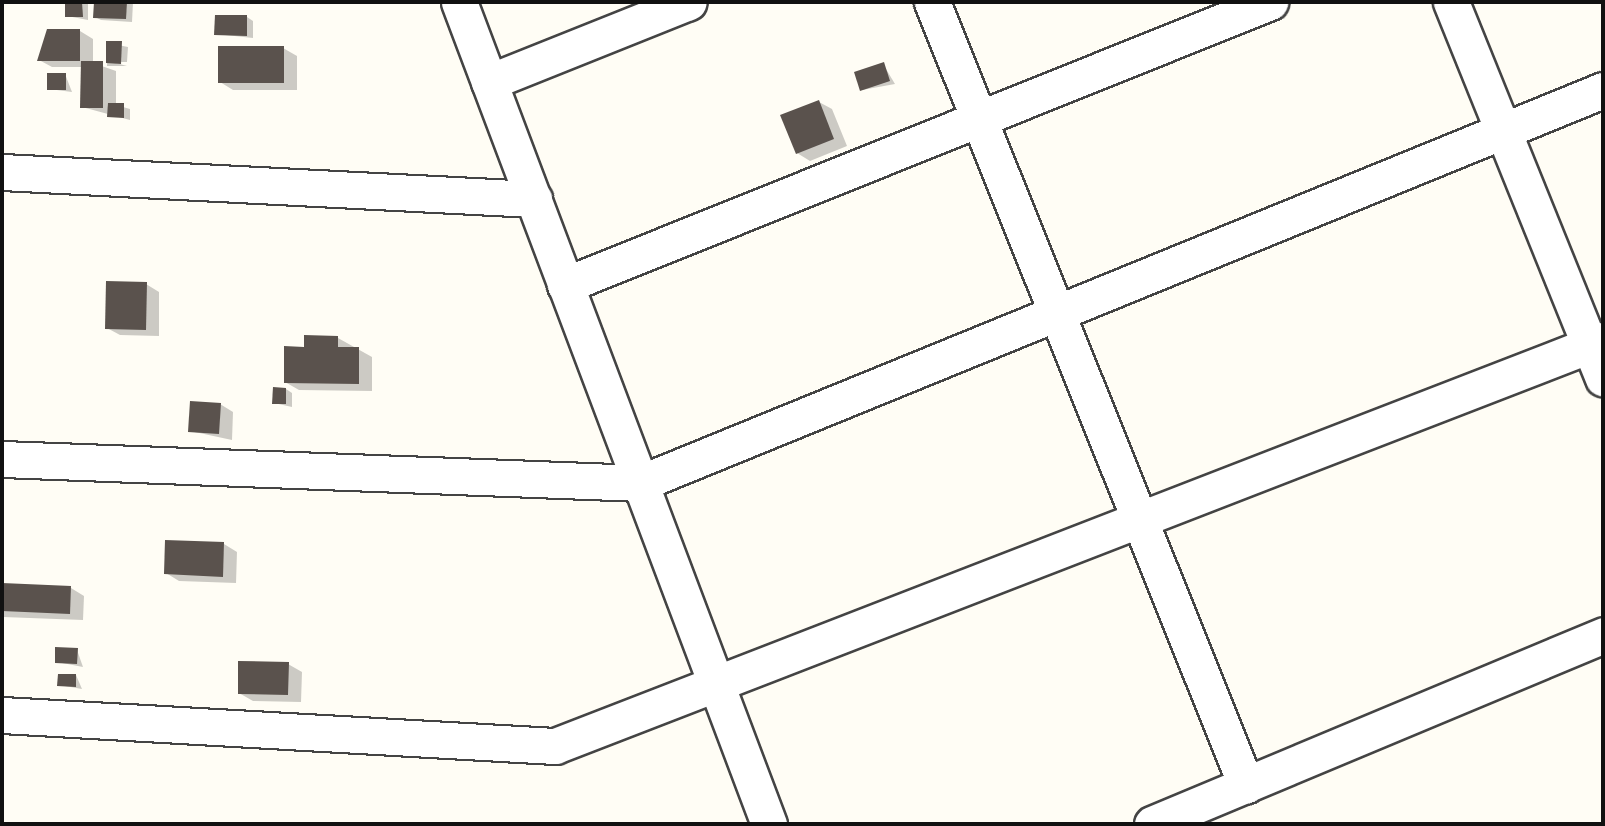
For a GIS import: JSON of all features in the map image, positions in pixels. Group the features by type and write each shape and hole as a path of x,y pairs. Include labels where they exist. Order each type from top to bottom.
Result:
{"street":[{"path":"459,2 769,824"},
{"path":"489,82 689,2"},
{"path":"932,2 1246,785"},
{"path":"565,285 1270,2"},
{"path":"1451,2 1503,131 1596,343 1603,379"},
{"path":"2,459 640,483 1603,90"},
{"path":"2,173 534,199"},
{"path":"2,715 555,746 1596,343"},
{"path":"1153,824 1603,635"}],"building":[{"path":"65,2 82,2 83,17 65,17"},
{"path":"94,2 127,2 126,19 93,18"},
{"path":"215,15 247,15 247,36 214,35"},
{"path":"47,29 80,29 80,61 37,61"},
{"path":"106,41 122,41 121,64 106,63"},
{"path":"218,46 284,46 284,83 218,83"},
{"path":"81,61 103,61 103,108 80,108"},
{"path":"884,62 890,81 860,91 854,72"},
{"path":"47,73 66,73 66,90 47,90"},
{"path":"819,100 834,139 796,154 780,115"},
{"path":"108,103 124,103 124,118 107,117"},
{"path":"106,281 147,282 146,330 105,329"},
{"path":"304,335 338,336 338,347 359,347 359,384 284,383 284,346 304,347"},
{"path":"273,387 286,388 286,404 272,404"},
{"path":"190,401 221,403 219,434 188,432"},
{"path":"165,540 224,542 223,577 164,574"},
{"path":"2,583 71,586 70,614 2,611"},
{"path":"55,647 78,648 77,664 55,663"},
{"path":"238,661 289,662 288,695 238,694"},
{"path":"58,674 76,674 76,687 57,686"}]}
